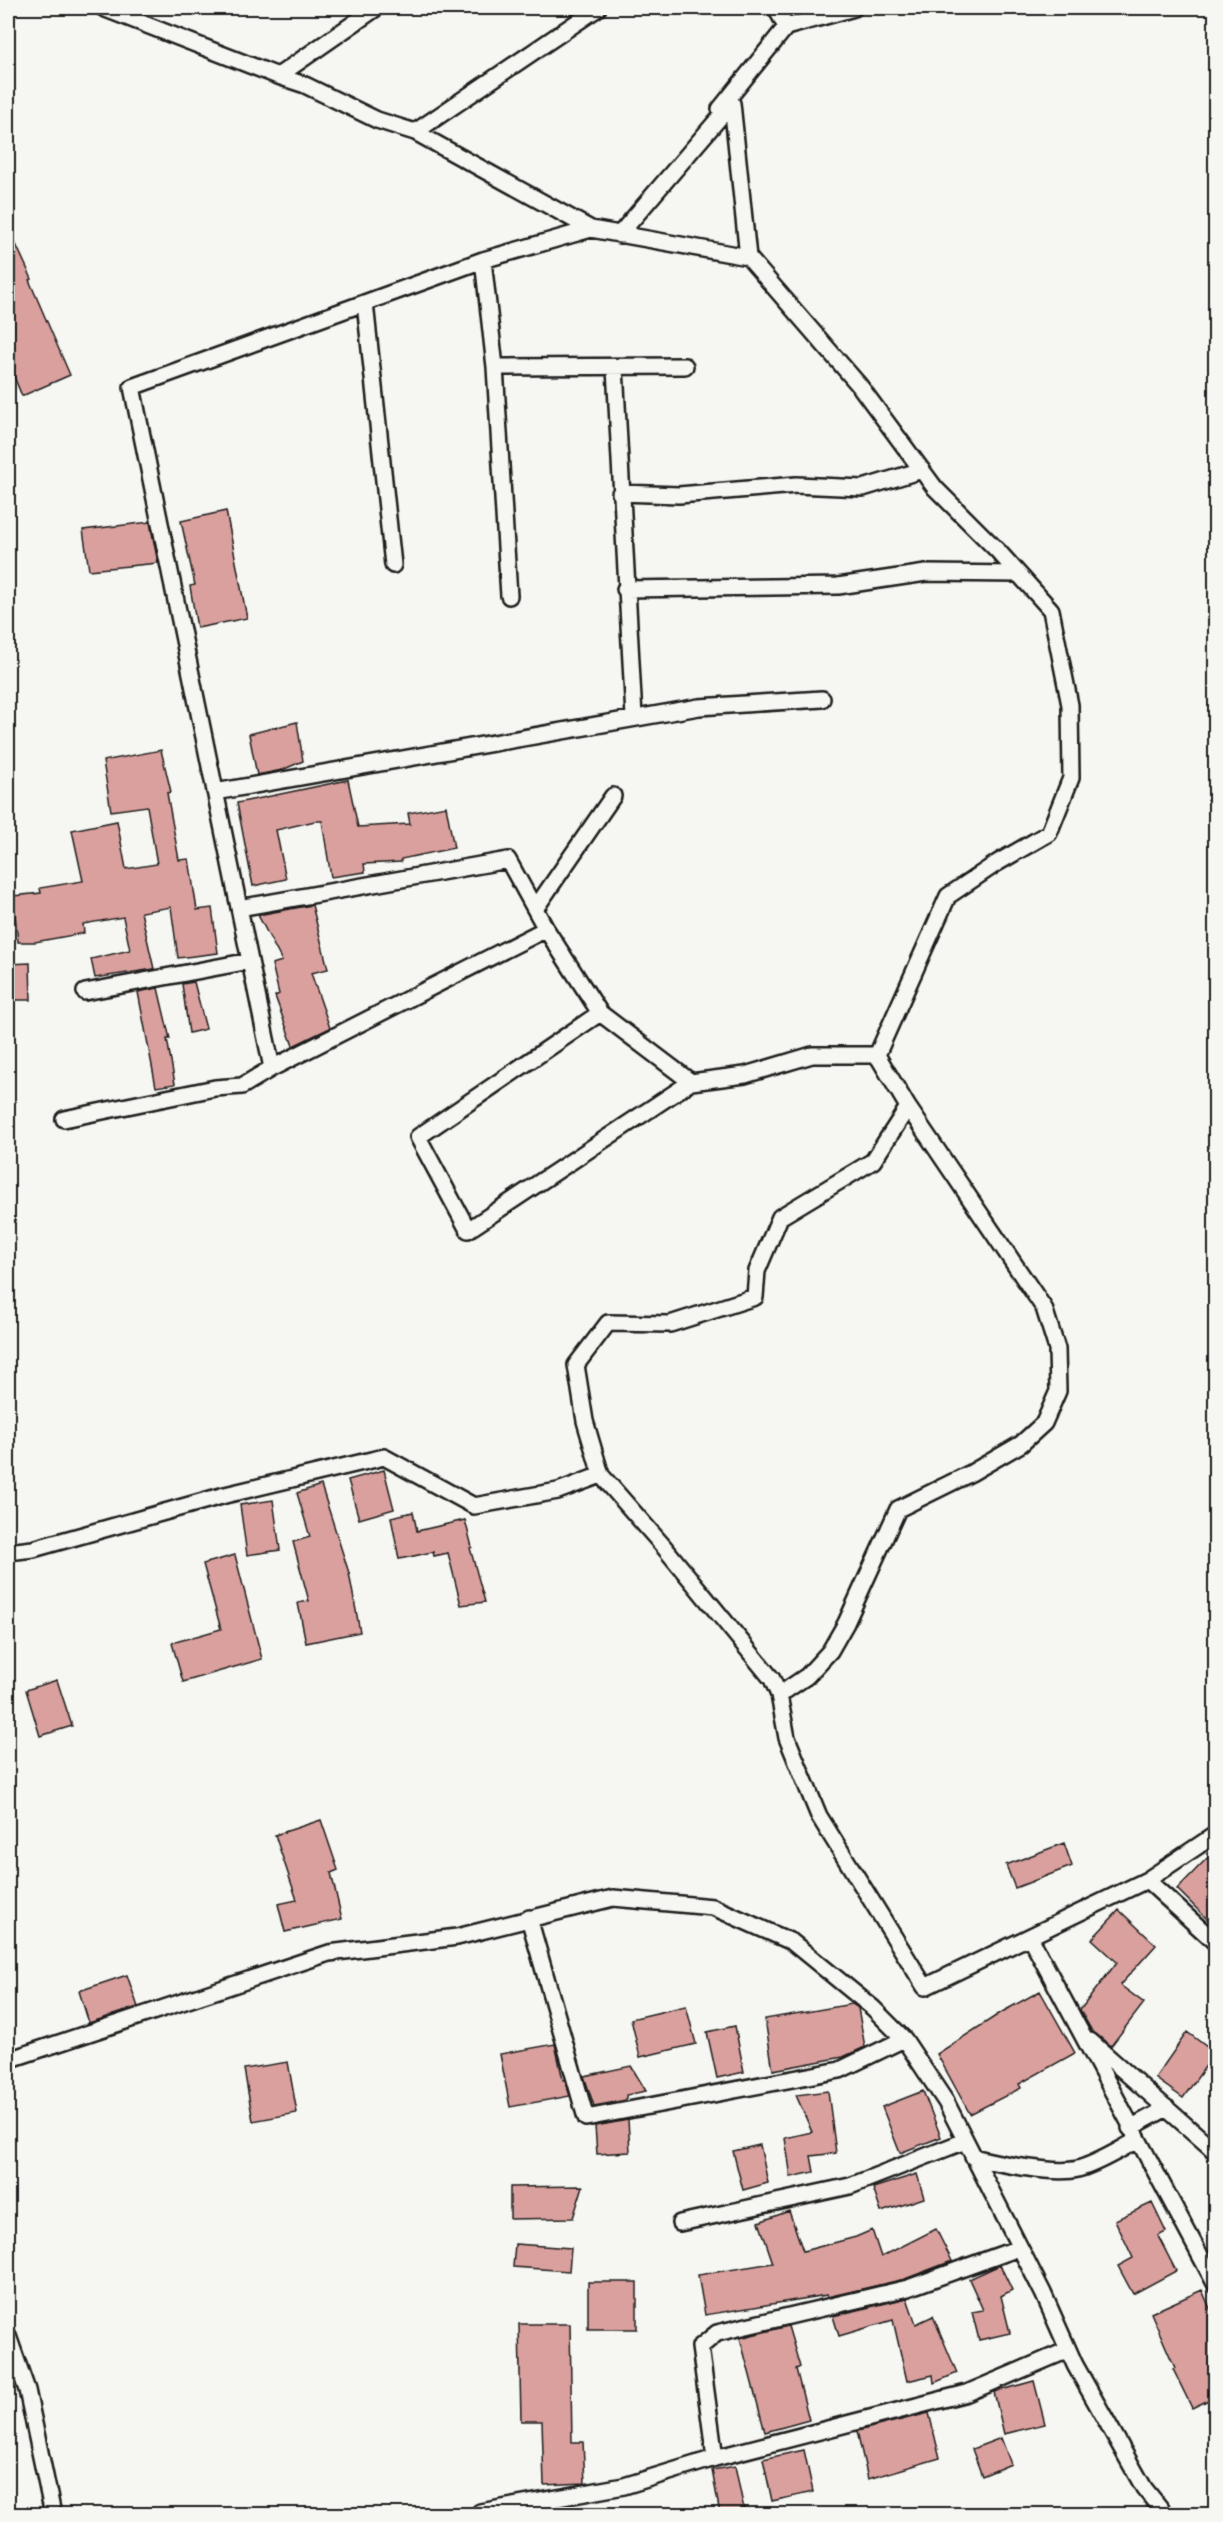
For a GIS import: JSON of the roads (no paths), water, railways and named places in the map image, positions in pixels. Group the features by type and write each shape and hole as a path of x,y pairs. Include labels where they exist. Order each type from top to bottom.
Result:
{"street":[{"path":"103,8 134,13 278,76 304,85 377,120 416,132 591,229 748,257"},
{"path":"278,76 376,8"},
{"path":"416,132 598,8"},
{"path":"776,8 786,27"},
{"path":"619,235 786,27 854,8"},
{"path":"619,235 732,103 748,257 859,385 935,488 1051,610 1070,705 1071,778 1049,833 997,863 948,896 877,1055"},
{"path":"272,1068 132,387 483,260 591,229"},
{"path":"483,260 495,367 509,596"},
{"path":"365,303 393,565"},
{"path":"495,367 685,366"},
{"path":"615,368 620,493 634,717"},
{"path":"620,493 679,495 796,485 863,488 922,470"},
{"path":"626,590 838,586 926,573 1018,574"},
{"path":"215,792 699,707 822,699"},
{"path":"535,909 612,795"},
{"path":"239,908 508,860 546,929 600,1013 691,1082"},
{"path":"64,1119 215,1088 242,1086 272,1068 546,929"},
{"path":"85,992 250,962"},
{"path":"600,1013 418,1137 468,1230 691,1082 746,1075 812,1055 877,1055"},
{"path":"779,1695 807,1676 830,1651 846,1623 898,1509 971,1473 1021,1444 1044,1422 1058,1391 1057,1349 1044,1308 908,1107 877,1055"},
{"path":"908,1107 873,1161 780,1217 757,1271 755,1297 670,1324 608,1323 576,1365 585,1420 602,1475 772,1679 779,1695 787,1738 819,1816 925,1987 1147,1880 1215,1834"},
{"path":"8,1552 33,1549 225,1495 384,1456 474,1506 558,1491 602,1475"},
{"path":"1147,1880 1215,1943"},
{"path":"8,2060 329,1953 457,1937 613,1898 713,1907 792,1942 873,2008 904,2039 946,2102 1068,2350 1144,2488 1165,2514"},
{"path":"529,1918 586,2118 840,2070 904,2039"},
{"path":"1030,1937 1215,2285"},
{"path":"1083,2034 1215,2152"},
{"path":"973,2157 1007,2166 1075,2170 1095,2163 1167,2108"},
{"path":"680,2223 850,2186 965,2141"},
{"path":"715,2458 700,2347 717,2333 908,2289 1019,2248"},
{"path":"8,2336 27,2390 53,2514"},
{"path":"480,2512 624,2486 715,2458 966,2393 1068,2350"}]}
